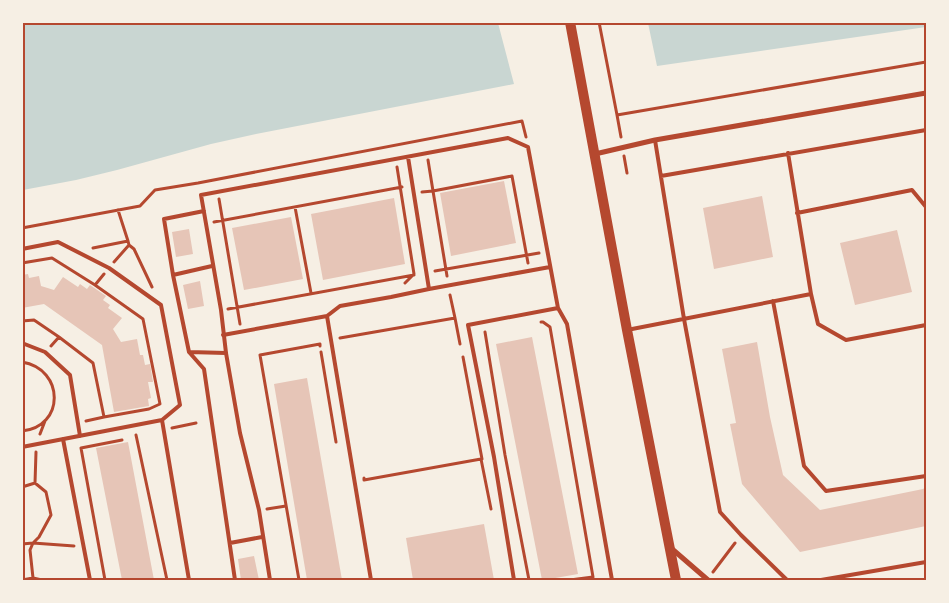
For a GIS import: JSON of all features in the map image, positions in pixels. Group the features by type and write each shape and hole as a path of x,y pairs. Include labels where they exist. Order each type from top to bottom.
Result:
{"main road":[{"path":"570,22 676,580"}],"street":[{"path":"595,154 655,140 926,93"},
{"path":"669,547 708,580"}],"lane":[{"path":"662,176 926,130"},
{"path":"270,580 259,510 240,433 201,195 508,138 528,147 558,308 567,324 612,580"},
{"path":"655,140 684,319 720,512 788,580"},
{"path":"788,153 811,294 818,324 846,340 926,325"},
{"path":"408,157 429,289"},
{"path":"797,213 912,190 926,207"},
{"path":"204,211 164,219 189,352 204,369 235,580"},
{"path":"22,249 58,242 109,268 161,305 180,405 162,420 22,447"},
{"path":"173,274 212,266"},
{"path":"223,335 327,316 340,306 550,267"},
{"path":"627,330 811,294"},
{"path":"773,301 804,466 826,491 926,476"},
{"path":"514,580 494,457 468,325 558,308"},
{"path":"327,316 371,580"},
{"path":"22,343 45,352 70,374 80,436"},
{"path":"189,352 226,353"},
{"path":"162,420 189,580"},
{"path":"63,439 90,580"},
{"path":"230,543 262,537"},
{"path":"821,580 926,562"}],"path":[{"path":"599,22 627,172"},
{"path":"616,115 926,62"},
{"path":"22,228 140,206 155,190 522,121"},
{"path":"426,153 445,268"},
{"path":"395,159 414,274"},
{"path":"414,194 512,176 527,255"},
{"path":"206,223 413,185"},
{"path":"218,192 241,332"},
{"path":"295,207 311,293"},
{"path":"118,210 129,246 134,249 161,305"},
{"path":"77,252 128,241"},
{"path":"237,307 445,268 548,251"},
{"path":"22,263 52,258 95,285 143,319 160,404 149,409 78,423"},
{"path":"391,298 414,274"},
{"path":"339,330 340,338 455,318 492,517"},
{"path":"22,321 34,320 93,363 104,417"},
{"path":"534,324 543,322 550,327 593,579 570,580"},
{"path":"485,332 528,580"},
{"path":"299,580 260,355 320,344 338,449"},
{"path":"22,362 32,364 50,378 55,400 52,411 45,421 36,427 22,431"},
{"path":"164,430 196,423"},
{"path":"105,580 81,448 136,437 167,580"},
{"path":"35,483 37,444"},
{"path":"362,470 364,480 481,459"},
{"path":"22,487 35,483"},
{"path":"34,578 30,550 50,515 46,492 35,483"},
{"path":"259,510 286,506"},
{"path":"713,572 741,535"},
{"path":"22,544 79,546 98,543"},
{"path":"22,580 34,578 42,580"}],"shaded area":[{"path":"23,22 498,23 514,84 256,134 76,180 23,190"},
{"path":"926,22 926,27 657,66 648,23"}],"building":[{"path":"504,181 516,243 451,256 440,193"},
{"path":"762,196 773,257 714,269 703,208"},
{"path":"394,198 405,264 323,280 311,214"},
{"path":"291,217 303,279 244,290 232,228"},
{"path":"189,229 193,254 176,257 172,232"},
{"path":"897,230 912,292 855,305 840,243"},
{"path":"28,274 29,278 39,276 41,286 54,290 63,277 78,287 80,284 87,289 90,285 106,296 103,300 110,305 108,308 122,318 113,329 121,342 137,339 140,355 143,355 145,365 150,364 153,382 148,382 151,398 148,399 149,406 114,412 102,345 44,304 22,308 22,275"},
{"path":"200,281 204,306 188,309 183,285"},
{"path":"532,337 578,574 544,580 542,580 496,344"},
{"path":"757,342 770,417 783,475 820,510 926,487 926,526 800,552 742,484 730,424 736,423 722,349"},
{"path":"307,378 342,580 307,580 274,384"},
{"path":"128,442 154,580 122,580 96,448"},
{"path":"484,524 494,580 413,580 406,538"},
{"path":"254,556 259,580 241,580 238,559"}]}
